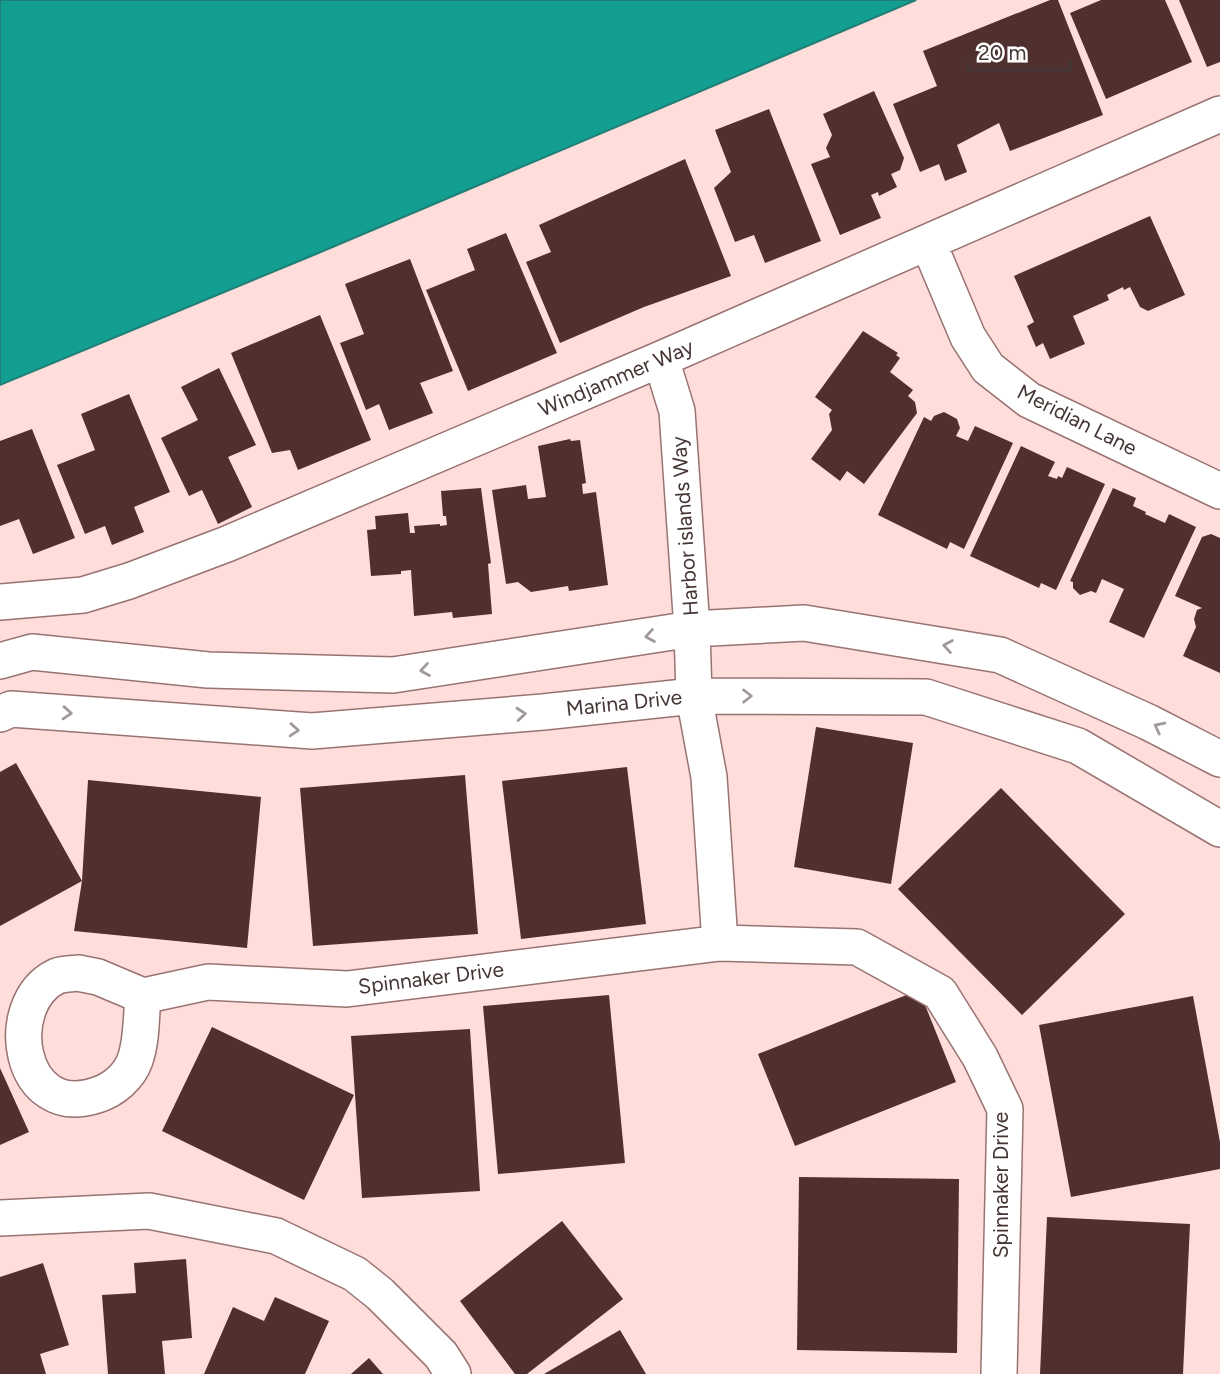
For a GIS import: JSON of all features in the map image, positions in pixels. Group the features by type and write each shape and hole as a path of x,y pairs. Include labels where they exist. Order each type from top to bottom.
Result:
{"street":[{"name":"Windjammer Way","path":"0,602 83,595 129,581 227,544 661,359 1220,114"},
{"name":"Meridian Lane","path":"928,242 968,337 988,368 1029,400 1220,491"},
{"name":"Harbor islands Way","path":"661,359 677,411 694,696"},
{"path":"0,662 33,652 208,670 393,675 692,629 804,623 1000,655 1148,722 1220,759"},
{"path":"694,696 709,777 720,943"},
{"name":"Marina Drive","path":"0,714 11,709 312,731 543,712 694,696 926,697 1078,746 1220,829"},
{"name":"Spinnaker Drive","path":"142,996 208,982 347,989 720,943 857,947 940,993 980,1057 1005,1109 999,1374"},
{"path":"0,1218 149,1211 276,1236 355,1274 380,1294 441,1355 453,1374"}],"water":[{"path":"0,0 916,0 0,385"}],"building":[{"path":"1050,0 1058,0 1103,115 1010,151 999,123 957,145 967,172 945,181 939,164 920,172 893,104 937,86 923,51"},
{"path":"1101,0 1165,0 1192,62 1106,99 1070,13"},
{"path":"1179,0 1220,0 1220,62 1207,67"},
{"path":"874,91 904,158 900,170 891,174 897,187 879,196 878,192 871,195 881,218 840,235 811,164 830,157 826,148 832,135 823,114"},
{"path":"769,109 821,241 765,263 754,235 735,242 714,188 731,172 715,130"},
{"path":"685,159 731,276 644,307 560,343 526,262 551,252 539,225"},
{"path":"1150,216 1185,295 1148,311 1140,307 1130,287 1124,290 1123,287 1107,295 1109,300 1073,316 1085,344 1050,359 1043,343 1036,347 1027,326 1034,322 1014,276"},
{"path":"506,233 557,353 468,391 426,290 475,270 467,249"},
{"path":"410,259 453,371 420,383 433,413 389,430 379,404 366,410 340,343 364,334 345,284"},
{"path":"320,315 371,440 298,470 290,450 272,453 231,353"},
{"path":"863,331 898,353 896,355 900,358 890,372 913,390 908,396 915,402 917,413 864,484 847,471 840,481 811,459 832,430 829,414 832,410 815,397"},
{"path":"219,368 256,445 228,457 252,507 218,524 202,490 189,496 161,438 198,420 181,387"},
{"path":"129,394 170,492 134,507 144,532 112,545 105,526 85,534 57,465 95,450 81,414"},
{"path":"944,412 957,419 960,428 956,436 968,441 975,426 1013,443 964,549 950,542 947,549 878,515 924,417 931,421 934,416"},
{"path":"32,429 75,538 33,554 19,519 0,526 0,441"},
{"path":"570,439 580,440 586,483 582,484 583,494 596,492 608,585 569,591 568,586 531,592 518,582 506,584 492,490 526,485 528,499 546,497 538,446"},
{"path":"1021,446 1055,462 1048,476 1062,478 1067,467 1105,484 1056,590 1041,583 1039,588 970,556"},
{"path":"481,488 491,563 488,564 492,614 453,618 452,612 414,616 411,570 401,571 401,574 371,576 367,530 376,529 375,516 408,513 410,533 415,533 414,526 447,525 446,516 443,516 441,491"},
{"path":"1113,488 1136,498 1133,506 1146,512 1145,514 1165,523 1169,514 1196,527 1144,638 1109,622 1124,589 1102,579 1096,593 1091,591 1080,595 1070,581"},
{"path":"1211,534 1220,538 1220,673 1183,656 1196,627 1194,619 1197,610 1202,608 1175,596 1202,537"},
{"path":"816,727 913,743 891,884 794,867"},
{"path":"16,763 82,881 0,926 0,772"},
{"path":"627,767 646,924 521,939 502,781"},
{"path":"465,775 478,934 313,946 300,788"},
{"path":"88,780 261,797 247,948 74,931 82,881"},
{"path":"1001,788 1125,914 1022,1015 898,889"},
{"path":"919,990 956,1082 795,1146 758,1054"},
{"path":"609,995 625,1163 498,1174 483,1006"},
{"path":"1193,996 1220,1142 1220,1169 1071,1197 1039,1025"},
{"path":"212,1027 354,1095 304,1200 162,1131"},
{"path":"470,1029 480,1191 362,1198 351,1036"},
{"path":"0,1068 29,1132 0,1145"},
{"path":"799,1177 959,1179 957,1353 797,1350"},
{"path":"1047,1217 1190,1224 1183,1374 1040,1374"},
{"path":"562,1221 623,1299 527,1374 515,1374 460,1301"},
{"path":"186,1259 192,1338 162,1341 165,1374 108,1374 102,1295 136,1293 134,1263"},
{"path":"43,1263 69,1345 40,1354 46,1374 0,1374 0,1277"},
{"path":"275,1297 329,1321 305,1374 204,1374 233,1307 264,1321"},
{"path":"620,1330 646,1374 544,1374"},
{"path":"369,1358 383,1374 351,1374"}]}
